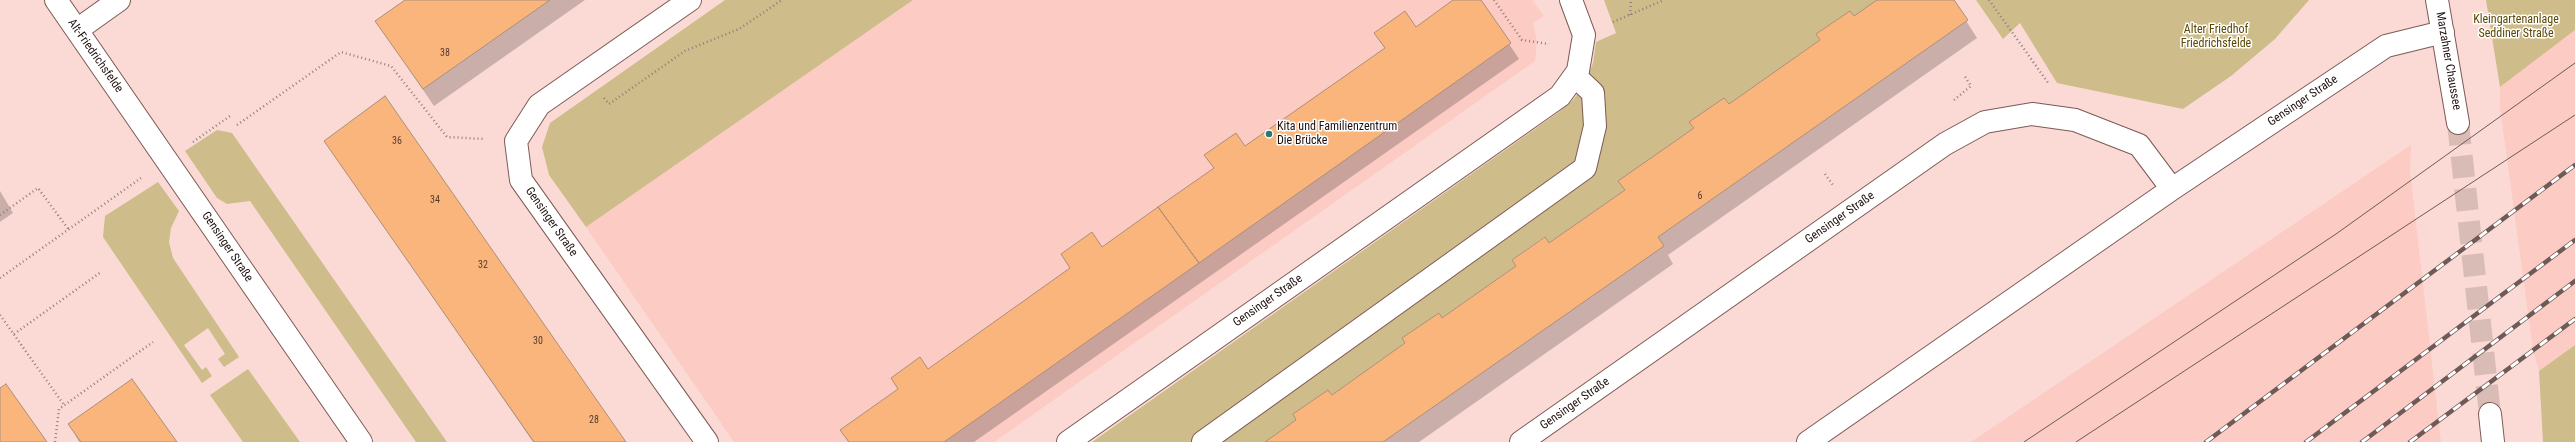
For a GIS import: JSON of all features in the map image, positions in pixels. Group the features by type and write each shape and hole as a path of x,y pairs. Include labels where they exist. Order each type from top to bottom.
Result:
{"street":[{"name":"Alt-Friedrichsfelde","path":"56,0 134,111"},
{"path":"78,30 119,0"},
{"path":"516,141 539,104 690,0"},
{"name":"Gensinger Straße","path":"1068,442 1560,96 1578,71 1584,35 1571,0"},
{"name":"Marzahner Chaussee","path":"2437,0 2458,123"},
{"name":"Gensinger Straße","path":"1808,442 2172,189 2386,46 2443,32"},
{"path":"1203,442 1584,168 1595,126 1593,93 1575,76"},
{"name":"Gensinger Straße","path":"134,111 361,442"},
{"name":"Gensinger Straße","path":"1521,442 1945,144 1985,122 2032,114 2075,120 2139,145 2172,189"},
{"name":"Gensinger Straße","path":"516,141 521,180 707,442"},
{"path":"2490,414 2493,442"}],"path":[{"path":"609,104 685,51 739,29 782,0"},
{"path":"1494,0 1522,40 1559,46 1664,0"},
{"path":"1630,0 1630,15"},
{"path":"1989,0 2052,87"},
{"path":"237,125 341,52 391,66 447,137 516,141"},
{"path":"0,278 230,116"},
{"path":"0,215 38,188 69,230"},
{"path":"14,334 101,272"},
{"path":"0,315 64,405"},
{"path":"55,442 59,409 153,342"}],"shaded area":[{"path":"913,0 1532,0 1544,16 1533,23 1537,42 1535,61 994,442 734,442 586,227"},
{"path":"2575,30 2575,345 2539,371 2533,350 2500,107 2500,87"},
{"path":"2411,145 2410,171 2441,442 1971,442"}],"green space":[{"path":"725,0 913,0 586,227 549,175 542,147 550,123"},
{"path":"1604,0 1877,0 1854,16 1850,11 1816,34 1820,40 1729,104 1724,98 1690,122 1694,128 1619,181 1625,190 1549,243 1544,237 1512,260 1516,266 1442,318 1439,313 1402,338 1405,343 1332,395 1328,390 1293,414 1296,420 1265,442 1092,442 1559,112 1573,100 1586,82 1593,63 1596,42 1616,33"},
{"name":"Alter Friedhof Friedrichsfelde","path":"1976,0 2309,0 2275,39 2231,76 2183,109 2057,83 2020,23 2003,39"},
{"name":"Kleingartenanlage Seddiner Straße","path":"2486,0 2575,0 2575,30 2500,87"},
{"path":"217,130 232,133 447,442 416,442 250,201 227,204 217,198 185,151"},
{"path":"158,182 179,211 171,228 169,242 173,258 239,357 224,367 218,359 225,354 208,328 184,345 202,370 206,367 212,376 202,383 103,237 105,216"},
{"path":"2575,345 2575,442 2543,442 2539,371"},
{"path":"248,369 300,442 243,442 210,395"}],"building":[{"path":"405,0 550,0 423,89 375,21"},
{"path":"1453,0 1481,0 1511,43 1199,263 1158,207 1214,168 1204,155 1236,133 1245,146 1385,48 1374,33 1405,11 1416,27"},
{"path":"1877,0 1954,0 1968,20 1658,237 1664,246 1383,442 1265,442 1296,420 1293,414 1328,390 1332,395 1405,343 1402,338 1439,313 1442,318 1516,266 1512,260 1545,237 1549,243 1625,190 1618,181 1694,128 1689,122 1724,98 1729,104 1820,40 1816,34 1850,11 1854,16"},
{"path":"385,96 626,442 534,442 324,141"},
{"path":"1158,207 1199,263 944,442 849,442 840,430 898,389 891,378 920,357 928,369 1070,268 1061,254 1092,232 1102,247"},
{"path":"132,379 177,442 81,442 68,424"},
{"path":"6,384 47,442 0,442 0,388"}],"tunnel":[{"path":"2458,123 2490,414"}],"tram line":[{"path":"2024,442 2336,234 2575,63"},
{"path":"2076,442 2575,115"}],"railway":[{"path":"2206,442 2575,165"},
{"path":"2306,442 2575,240"},
{"path":"2362,442 2575,281"},
{"path":"2410,442 2575,319"}],"place":[{"name":"Kita und Familienzentrum Die Brücke","path":"1269,134"}]}
